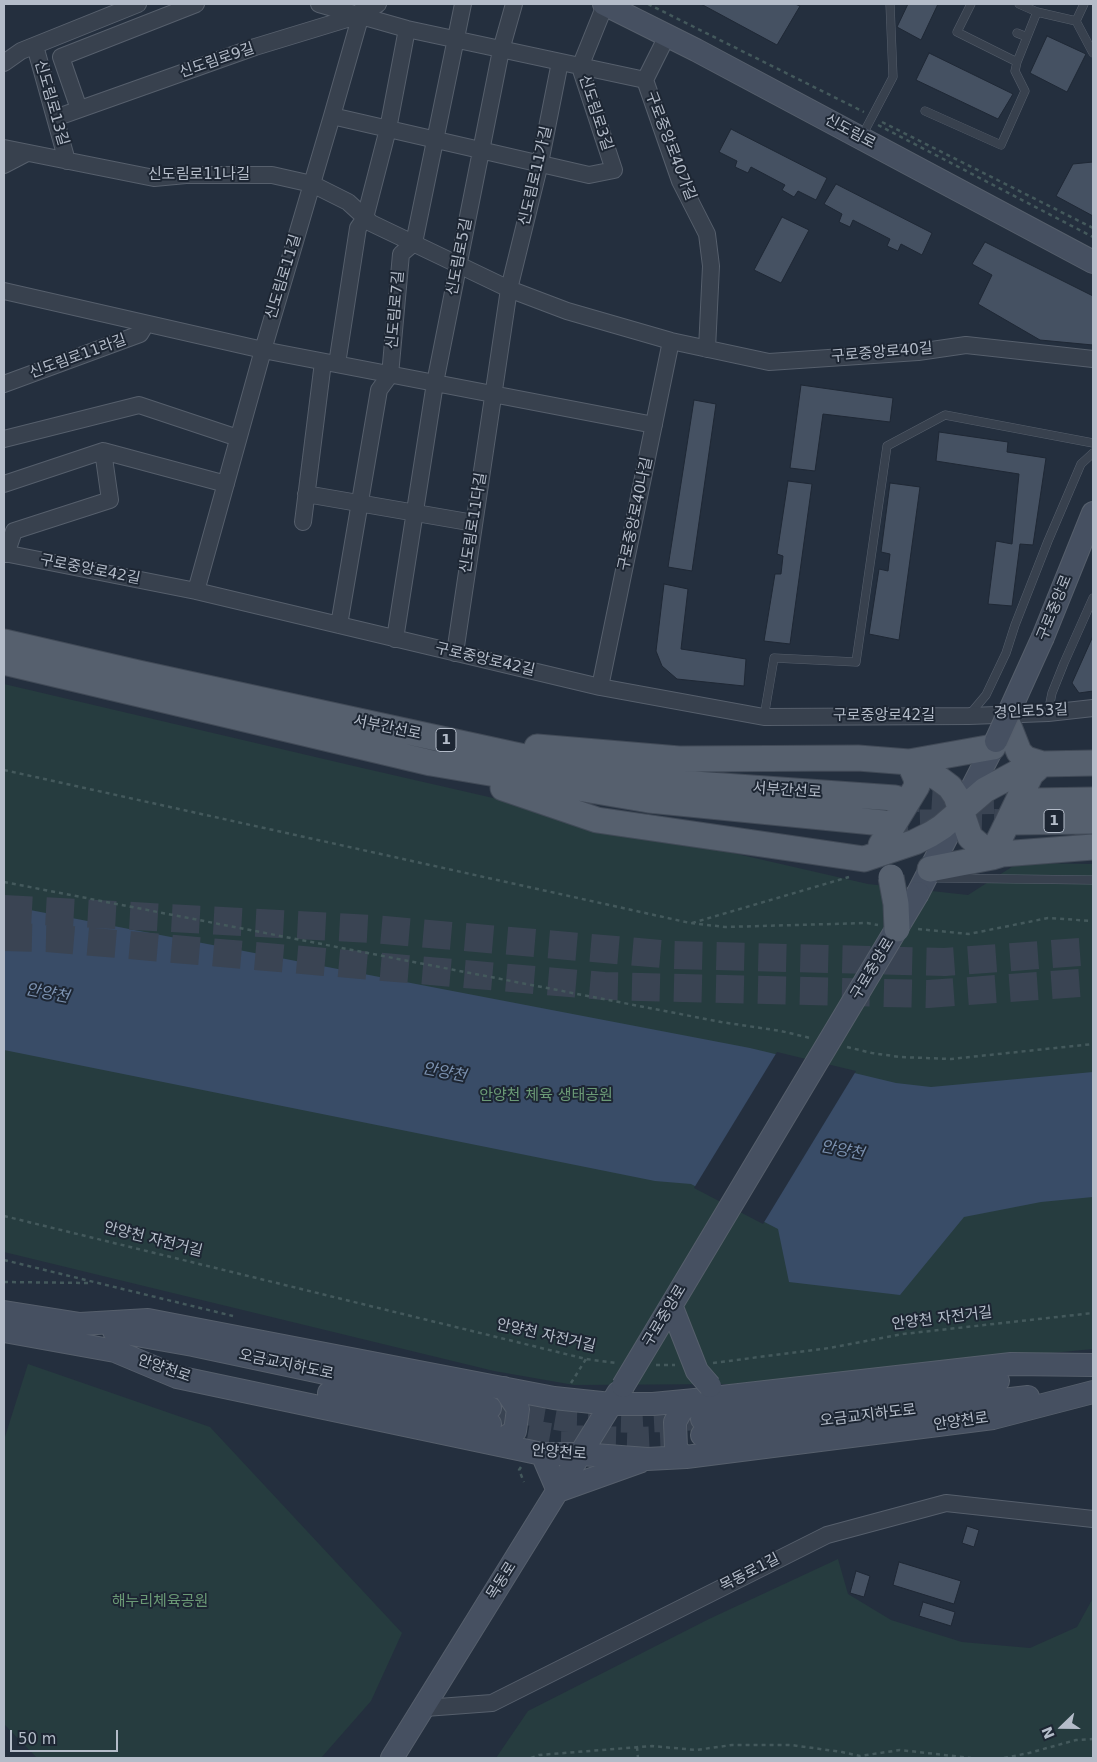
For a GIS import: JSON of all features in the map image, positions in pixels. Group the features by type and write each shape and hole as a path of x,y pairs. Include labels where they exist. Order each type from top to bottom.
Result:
{"main road":[{"name":"신도림로","path":"605,4 1093,262"},
{"name":"구로중앙로","path":"617,1395 899,928 925,880 998,736 1043,636 1093,513"},
{"name":"서부간선로","path":"4,642 584,770 651,781 895,798"},
{"name":"서부간선로","path":"4,662 431,763 649,800 883,823"},
{"path":"430,737 679,759 858,758 909,762 998,736 1026,759 1042,764 1093,763"},
{"path":"909,762 950,787 956,796 970,837 976,844 984,849 1002,854"},
{"path":"857,868 883,843 917,786 916,778 909,762"},
{"path":"431,763 597,820 857,868 888,870 891,877 899,928"},
{"path":"857,868 931,834 942,827 985,790 999,781 1042,764"},
{"path":"1002,854 997,847 998,842 1031,774 1042,764"},
{"name":"1","path":"1032,801 1093,800"},
{"name":"1","path":"1014,822 1093,821"},
{"path":"925,880 1002,854 1093,847"},
{"path":"671,1305 697,1371 707,1407"},
{"path":"4,1312 80,1324 148,1320 554,1398 617,1395 653,1404 707,1407"},
{"name":"오금교지하도로","path":"80,1324 193,1345 492,1426"},
{"name":"안양천로","path":"4,1330 115,1351 178,1377 492,1426 533,1458 581,1454 647,1459 686,1457 993,1418 1093,1391"},
{"path":"686,1457 676,1448 675,1422 680,1411 1011,1364 1093,1367"},
{"name":"오금교지하도로","path":"707,1407 1093,1367"},
{"path":"492,1426 515,1431 518,1409 504,1388"},
{"name":"오금교지하도로","path":"707,1407 1093,1391"},
{"name":"목동로","path":"399,1753 617,1395"},
{"path":"533,1458 558,1491 647,1459"}],"street":[{"name":"신도림로13길","path":"4,63 21,51 138,4"},
{"path":"79,109 61,57 196,4"},
{"path":"319,4 362,10 407,29 645,80"},
{"name":"신도림로9길","path":"55,118 378,4"},
{"name":"신도림로7길","path":"339,625 379,390 390,375 401,254 414,244 463,4"},
{"name":"신도림로5길","path":"395,639 435,383 501,50 514,4"},
{"name":"신도림로3길","path":"540,164 589,175 614,170 580,67 605,4"},
{"name":"신도림로11길","path":"196,591 263,350 362,10"},
{"path":"303,522 306,494 330,363 358,228 366,218 388,128 407,29"},
{"name":"구로중앙로40가길","path":"667,36 645,80 680,182 707,234 711,266 707,349"},
{"name":"신도림로13길","path":"35,46 67,161"},
{"name":"신도림로11가길","path":"509,289 540,164 560,62"},
{"path":"332,116 540,164"},
{"name":"신도림로11나길","path":"4,148 154,178 186,175 272,175 312,184"},
{"path":"4,165 27,153"},
{"path":"312,184 348,202 371,223 509,289 567,311 671,342"},
{"name":"신도림로11다길","path":"455,653 509,289"},
{"name":"신도림로11라길","path":"4,291 263,350"},
{"name":"신도림로11라길","path":"4,384 140,334 146,324"},
{"name":"구로중앙로40길","path":"671,342 769,362 918,352 966,345 1093,359"},
{"name":"구로중앙로40나길","path":"600,687 671,342"},
{"path":"263,350 654,425"},
{"path":"4,439 139,405 238,438"},
{"path":"4,484 103,451 226,484"},
{"name":"구로중앙로42길","path":"103,451 110,500 14,532 5,554 196,591 600,687 764,717 969,716"},
{"path":"306,494 474,523"},
{"name":"경인로53길","path":"969,716 1048,713 1093,708"},
{"name":"목동로1길","path":"425,1708 492,1703 827,1535 946,1503 1093,1519"}],"lane":[{"path":"861,138 893,77 890,4"},
{"path":"971,4 957,32 1017,62"},
{"path":"1019,4 1037,12 1076,21 1093,53"},
{"path":"1076,21 1084,4"},
{"path":"925,111 1001,145 1025,91 1015,71 1037,12"},
{"path":"1017,33 1027,37"},
{"path":"764,717 774,658 856,662 887,446 945,415 1093,443"},
{"path":"969,716 986,695 1006,653 1048,541 1081,464 1093,453"},
{"path":"1048,713 1052,693 1093,598"},
{"path":"925,880 1093,880"}],"path":[{"path":"4,770 690,924 725,927 867,923 899,928 970,934 1048,918 1093,920"},
{"path":"690,924 857,868"},
{"path":"4,882 721,1022 781,1031"},
{"path":"872,1053 900,1057 951,1059 1093,1044"},
{"name":"안양천 자전거길","path":"4,1216 586,1358 620,1364"},
{"path":"4,1282 92,1283"},
{"name":"안양천 자전거길","path":"711,1363 829,1348 903,1334 1093,1313"},
{"path":"567,1389 586,1358"},
{"path":"656,1365 683,1364"},
{"path":"524,1482 518,1470 533,1458"},
{"path":"1004,1758 1076,1740 1093,1740"},
{"path":"531,1758 539,1755 585,1753 652,1746 696,1750 732,1745 791,1744 860,1756 900,1750 971,1758"},
{"path":"638,1747 638,1758"}],"green space":[{"name":"안양천 체육 생태공원","path":"4,684 868,884 968,895 1018,863 1093,864 1093,1349 732,1384 574,1385 494,1371 4,1252"},
{"name":"해누리체육공원","path":"28,1364 210,1427 402,1633 371,1701 321,1758 37,1758 4,1724 4,1440"},
{"path":"838,1559 848,1594 891,1620 962,1642 1030,1648 1077,1627 1093,1598 1093,1758 496,1758 528,1711 709,1619"}],"water":[{"name":"안양천","path":"4,905 750,1048 896,1083 931,1087 1093,1072 1093,1197 1041,1202 964,1217 900,1295 789,1282 778,1229 691,1184 655,1181 4,1050"}],"pier":[{"path":"777,1052 856,1071 763,1224 694,1188"}],"building":[{"path":"701,4 795,4 800,6 777,45"},
{"path":"908,4 938,4 921,40 897,27"},
{"path":"1047,36 1086,54 1067,92 1030,73"},
{"path":"929,53 1013,94 998,119 916,80"},
{"path":"731,129 827,178 816,200 798,191 794,197 782,190 785,185 751,167 748,173 735,167 737,161 719,152"},
{"path":"1093,162 1093,216 1056,196 1073,164"},
{"path":"836,184 932,233 922,255 901,244 898,251 887,246 890,239 853,220 850,227 839,222 842,214 824,204"},
{"path":"782,217 809,230 781,283 754,270"},
{"path":"985,242 1093,296 1093,345 1040,340 978,304 992,275 972,264"},
{"path":"801,385 893,398 890,422 823,414 815,471 790,468"},
{"path":"694,400 716,404 692,571 668,567"},
{"path":"939,432 1008,442 1007,452 1046,458 1033,545 1020,544 1012,606 988,604 996,541 1012,544 1019,474 936,461"},
{"path":"788,481 812,484 790,644 764,641 775,574 781,574 783,556 777,554"},
{"path":"890,483 920,487 899,640 869,634 879,569 888,571 890,554 881,552"},
{"path":"664,584 688,589 681,649 746,659 744,686 677,679 662,666 656,651"},
{"path":"1093,636 1093,691 1079,693 1072,683"},
{"path":"967,1526 979,1530 974,1547 962,1543"},
{"path":"899,1562 961,1581 954,1604 893,1585"},
{"path":"856,1571 870,1576 864,1597 850,1593"},
{"path":"923,1602 955,1612 951,1626 919,1616"}],"tunnel":[{"path":"895,798 962,802 1032,801"},
{"path":"883,823 1014,822"},
{"path":"4,909 372,929 673,955 945,962 1093,951"},
{"path":"4,937 47,938 604,986 928,994 1093,982"},
{"path":"490,1408 561,1420 640,1422 702,1419"},
{"path":"496,1425 561,1436 639,1438 702,1435"}]}
